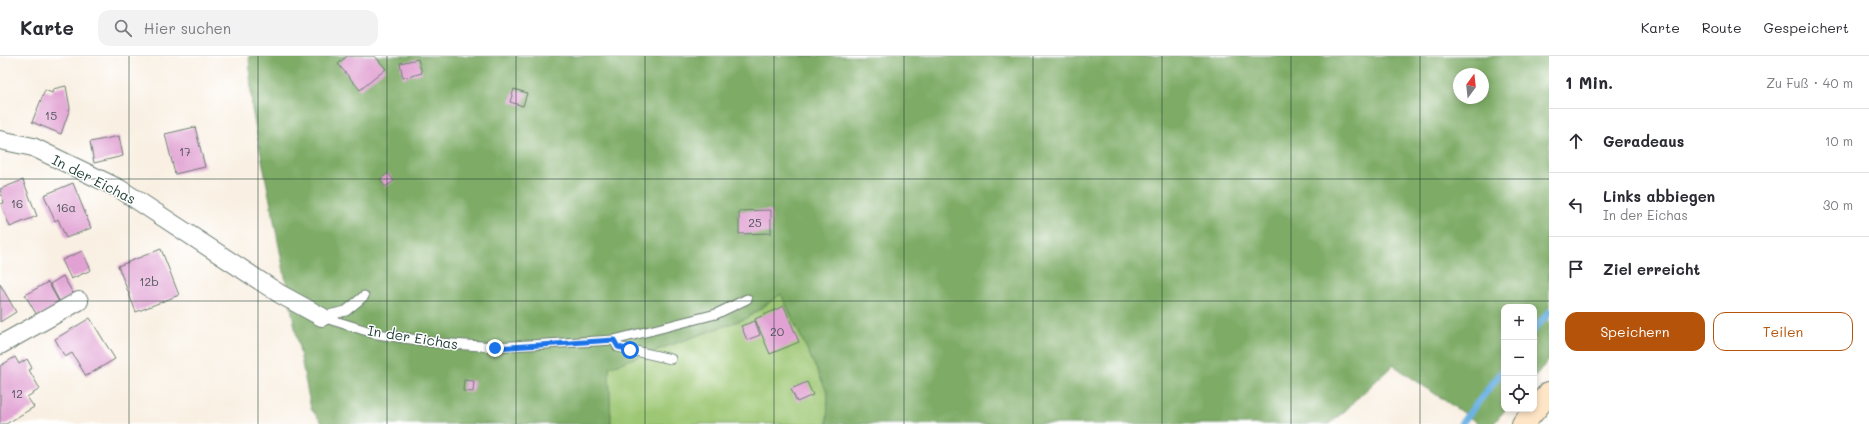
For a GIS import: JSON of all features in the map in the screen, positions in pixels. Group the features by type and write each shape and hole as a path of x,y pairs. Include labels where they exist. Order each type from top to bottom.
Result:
{"main road":[{"path":"1523,424 1549,393"}],"street":[{"name":"In der Eichas","path":"0,140 33,147 120,189 280,294 322,317"},
{"path":"0,345 79,301"}],"lane":[{"path":"322,317 346,311 364,296"},
{"name":"In der Eichas","path":"322,317 377,334 438,343 495,348 614,340 716,314 748,299"},
{"path":"614,340 618,347 672,359"}],"green space":[{"path":"249,56 1549,56 1549,360 1537,374 1537,304 1501,304 1501,412 1503,412 1493,424 1479,424 1393,365 1330,424 827,424 828,394 781,294 747,318 609,367 611,424 323,424 311,409 252,109"},
{"path":"781,294 828,394 827,424 611,424 609,367 747,318"}],"building":[{"path":"347,56 375,56 386,69 360,90 338,64"},
{"path":"418,59 422,73 403,78 400,63"},
{"path":"66,86 70,108 61,134 32,122 45,90 52,93 53,89"},
{"path":"514,89 527,93 523,106 510,102"},
{"path":"195,127 205,167 175,174 165,134"},
{"path":"119,136 123,156 94,163 90,142"},
{"path":"388,173 394,181 385,187 380,179"},
{"path":"23,180 37,216 10,227 1,204 4,203 0,189"},
{"path":"73,183 91,228 66,238 58,219 55,221 44,195"},
{"path":"771,210 771,233 739,234 739,211"},
{"path":"161,249 179,295 136,312 118,266"},
{"path":"82,251 91,270 71,279 62,260"},
{"path":"63,276 74,295 60,302 50,284"},
{"path":"48,282 60,304 38,317 25,295"},
{"path":"0,284 16,312 0,322"},
{"path":"784,306 799,342 770,354 755,319"},
{"path":"90,318 115,359 86,376 72,353 65,357 55,339"},
{"path":"755,321 760,335 747,340 741,326"},
{"path":"15,357 19,364 27,359 32,368 29,370 40,389 27,397 34,407 6,424 0,424 0,366"},
{"path":"464,380 474,381 473,392 463,391"},
{"path":"807,382 813,395 797,402 791,389"}],"waterway":[{"path":"1537,326 1549,312"},
{"path":"1461,424 1501,373"}],"route":[{"path":"495,348 614,340 618,347 630,350"}]}
